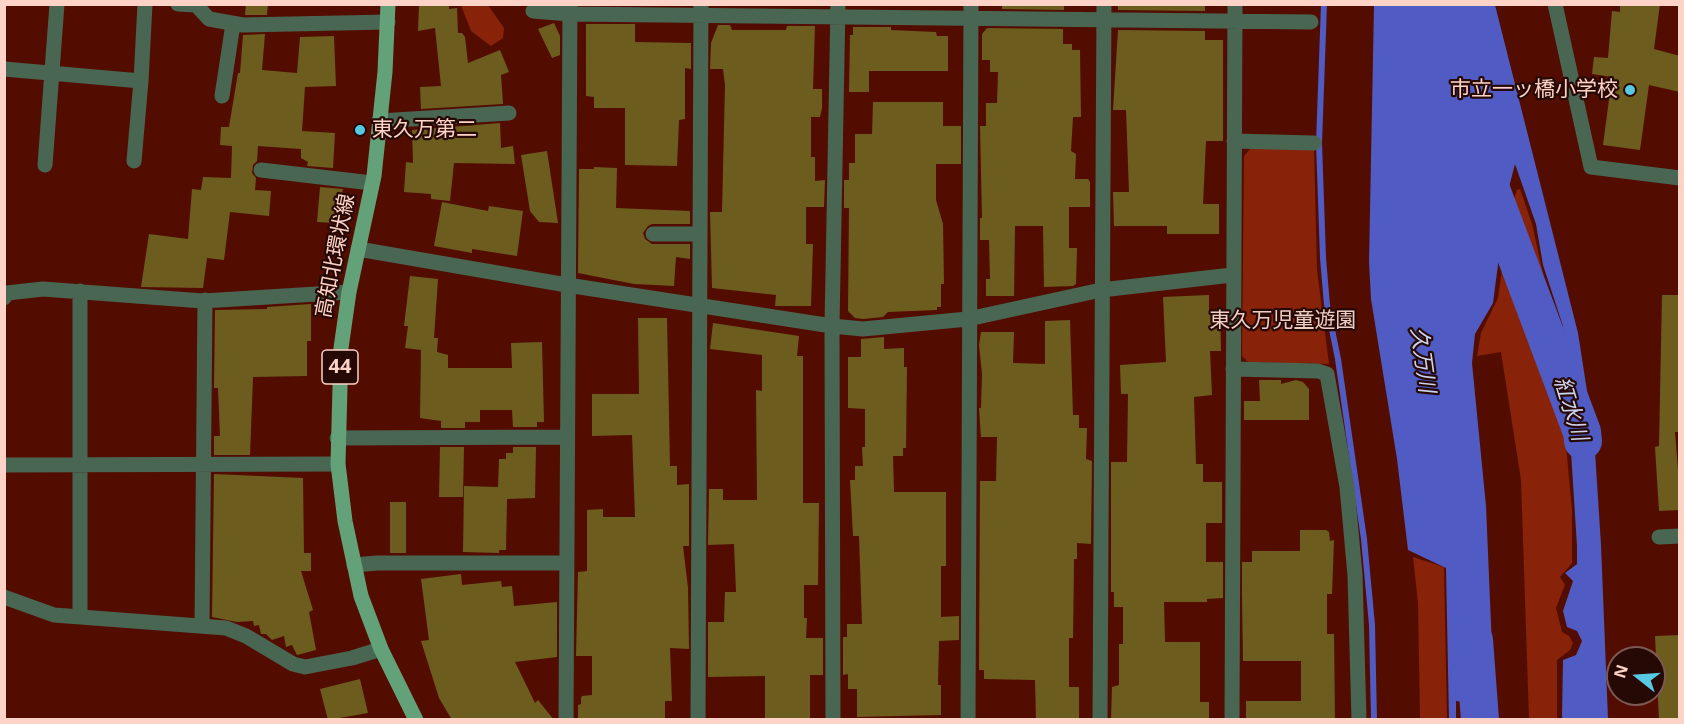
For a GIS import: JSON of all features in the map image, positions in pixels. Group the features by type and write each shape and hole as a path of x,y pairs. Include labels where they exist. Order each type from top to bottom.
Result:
{"main road":[{"name":"高知北環状線","path":"388,4 372,183 349,292 341,348 337,438 338,464 354,565 381,649 415,720"}],"street":[{"path":"45,165 57,4"},
{"path":"134,161 145,4"},
{"path":"178,4 196,5 208,19 233,24 388,22"},
{"path":"1232,720 1232,275 1235,4"},
{"path":"1555,4 1591,167 1680,178"},
{"path":"566,720 570,10"},
{"path":"698,720 701,10"},
{"path":"533,11 1103,12 1235,22 1311,22"},
{"path":"833,720 832,326 838,11"},
{"path":"968,720 971,11"},
{"path":"1100,720 1103,12"},
{"path":"222,96 233,24"},
{"path":"4,69 141,81"},
{"path":"379,121 509,113"},
{"path":"1234,141 1314,143"},
{"path":"261,170 372,183"},
{"path":"653,234 700,234"},
{"path":"358,249 567,285 863,329 968,319 1101,290 1232,275"},
{"path":"4,298 7,293 43,289 205,300 349,292"},
{"path":"80,291 80,617"},
{"path":"202,625 205,300"},
{"path":"1233,369 1318,371 1327,374 1348,498 1355,575 1359,720"},
{"path":"337,438 567,437"},
{"path":"4,465 338,464"},
{"path":"1659,537 1680,536"},
{"path":"354,565 566,563"},
{"path":"4,597 54,615 202,625 238,632 286,661 305,667 352,658 381,649"}],"green space":[{"path":"461,5 488,5 504,28 503,38 491,46 471,31"},
{"name":"東久万児童遊園","path":"1251,148 1314,149 1317,270 1329,364 1248,362 1242,356 1244,156"},
{"path":"1520,189 1532,224 1555,327 1572,510 1572,563 1560,577 1565,585 1556,608 1562,632 1569,636 1573,643 1570,650 1557,660 1557,719 1529,719 1521,480 1501,352 1477,356 1481,333 1498,298 1511,207 1517,190"},
{"path":"1413,557 1444,567 1447,719 1420,719 1418,603"}],"water":[{"path":"1374,5 1495,5 1578,333 1594,436 1608,719 1563,719 1562,717 1563,660 1576,655 1582,641 1577,631 1567,627 1563,611 1573,581 1565,573 1577,564 1577,546 1563,326 1543,265 1536,224 1515,164 1507,195 1493,303 1475,334 1472,363 1486,506 1493,671 1483,659 1481,686 1471,703 1456,701 1456,719 1449,719 1446,568 1408,550 1397,459 1371,299 1369,262"}],"building":[{"path":"246,4 268,4 267,15 245,15"},
{"path":"419,4 449,4 449,9 457,8 458,33 462,33 465,37 468,63 500,50 509,72 501,75 503,104 421,109 420,87 441,86 435,28 418,31"},
{"path":"1002,4 1064,4 1064,10 1002,9"},
{"path":"1118,4 1205,4 1205,11 1118,10"},
{"path":"1620,4 1660,4 1654,49 1680,56 1680,92 1649,85 1640,150 1603,145 1612,77 1592,74 1594,57 1608,58 1612,11 1620,12"},
{"path":"554,23 560,36 560,55 552,58 538,29"},
{"path":"586,24 635,24 635,42 691,43 691,69 685,68 685,119 679,120 677,166 625,165 625,108 594,108 594,97 586,96"},
{"path":"718,25 730,25 732,30 786,30 787,26 815,26 813,89 822,89 822,108 820,117 811,117 811,157 815,157 815,181 825,180 824,207 806,207 806,244 813,244 811,306 775,306 776,295 712,288 710,212 722,212 725,85 723,69 710,69 711,43"},
{"path":"853,27 891,27 891,30 936,32 937,36 948,36 948,71 869,71 869,92 849,92 850,35 853,35"},
{"path":"987,28 1063,29 1063,44 1072,44 1072,50 1080,50 1081,117 1073,117 1071,151 1076,154 1075,179 1088,179 1090,182 1090,207 1069,207 1069,248 1077,248 1076,284 1073,286 1044,287 1043,226 1015,226 1014,296 986,296 986,279 990,279 989,240 980,240 980,218 982,218 980,126 986,126 986,103 997,103 998,72 990,72 990,60 982,60 982,34"},
{"path":"1118,30 1205,31 1205,40 1223,40 1223,141 1206,141 1203,204 1219,204 1219,234 1167,234 1167,226 1114,226 1113,192 1129,192 1126,110 1113,110"},
{"path":"265,34 262,70 297,73 300,37 334,36 336,86 305,87 302,131 335,133 333,168 307,166 308,162 301,158 301,149 258,146 257,161 253,165 252,173 256,178 255,190 271,191 269,216 230,212 224,260 207,258 203,288 141,287 149,234 188,239 192,189 201,190 203,177 231,178 232,146 220,145 221,127 229,127 238,73 240,73 243,35"},
{"path":"873,102 943,102 943,126 961,126 961,164 936,164 936,200 943,224 944,284 941,284 941,307 937,307 937,310 888,312 883,317 863,319 855,318 848,311 849,208 844,208 844,180 849,180 849,163 855,163 855,134 872,134"},
{"path":"500,123 501,148 513,146 515,164 454,163 450,201 431,199 431,194 404,192 406,162 413,163 412,130"},
{"path":"547,151 558,223 539,222 530,211 521,155"},
{"path":"594,167 617,168 616,208 690,211 690,224 652,224 643,233 645,239 652,244 690,244 690,259 676,257 674,286 634,284 578,273 579,169 594,169"},
{"path":"320,187 343,189 335,223 317,222"},
{"path":"442,202 488,211 489,206 523,211 517,256 472,249 472,253 434,246"},
{"path":"410,276 438,279 434,338 438,338 437,352 448,355 448,368 512,368 511,343 542,342 544,422 537,422 537,427 513,427 512,410 480,410 480,422 465,422 465,428 441,428 441,421 420,418 421,350 405,348 408,326 404,326"},
{"path":"1209,295 1209,315 1220,314 1221,351 1210,351 1212,395 1194,397 1196,464 1203,464 1203,482 1222,482 1222,523 1206,523 1206,562 1223,562 1223,598 1207,599 1207,602 1164,602 1165,642 1200,642 1200,702 1209,702 1209,720 1111,720 1112,687 1119,685 1119,644 1123,644 1123,607 1114,607 1114,592 1111,592 1111,462 1127,462 1128,394 1121,394 1120,365 1166,362 1163,297"},
{"path":"1662,295 1680,295 1680,432 1675,432 1680,495 1679,510 1659,511 1655,447 1659,446"},
{"path":"311,304 311,341 307,341 307,376 253,377 250,455 214,455 214,436 220,436 218,388 214,388 215,310 267,309 267,307"},
{"path":"638,318 667,318 670,466 677,466 677,485 689,484 689,546 683,546 688,588 689,649 670,648 672,701 665,701 665,720 578,720 578,705 581,704 582,696 592,695 592,656 576,656 578,572 587,571 587,510 603,509 603,517 635,517 632,435 592,436 592,394 639,394"},
{"path":"1070,320 1073,415 1079,415 1079,428 1087,428 1086,459 1092,461 1091,544 1077,543 1077,559 1074,559 1073,638 1069,638 1069,687 1079,687 1079,720 1036,720 1035,680 984,679 984,670 979,670 980,481 996,481 997,437 981,437 979,408 981,408 982,374 979,345 981,332 1014,332 1013,363 1045,364 1045,321"},
{"path":"713,323 799,336 797,356 803,356 803,503 819,503 818,585 804,585 804,618 807,618 806,638 823,638 823,675 810,675 810,720 765,720 765,676 708,677 708,622 724,622 725,592 736,592 734,544 708,545 709,489 723,489 723,500 757,500 756,390 762,391 762,355 710,349"},
{"path":"884,337 884,349 904,348 904,367 907,367 906,448 903,448 903,456 893,456 894,492 946,492 946,566 941,566 941,617 959,616 959,640 939,641 938,685 941,685 941,715 857,717 857,689 848,689 848,674 843,675 843,637 847,637 847,624 862,624 859,536 853,536 850,480 855,480 855,466 863,466 862,447 865,447 865,409 848,408 848,357 861,357 861,339"},
{"path":"1259,380 1281,380 1281,384 1296,380 1303,382 1309,389 1309,420 1244,420 1244,401 1260,401"},
{"path":"440,447 464,447 463,497 439,497"},
{"path":"513,447 536,447 535,498 507,499 506,550 499,550 499,553 463,552 464,486 498,487 499,459 506,459 506,453 513,453"},
{"path":"214,474 303,478 304,553 311,553 311,571 301,571 313,610 309,612 316,650 297,655 292,645 286,647 284,636 272,640 266,634 261,634 259,625 254,626 253,621 237,622 212,617"},
{"path":"390,502 406,502 406,553 390,553"},
{"path":"1300,530 1326,530 1329,532 1330,541 1334,540 1332,594 1327,594 1327,634 1334,634 1335,720 1246,720 1246,701 1301,701 1301,661 1243,661 1242,596 1242,562 1252,562 1252,551 1300,551"},
{"path":"461,574 462,585 501,581 502,587 512,586 514,606 557,602 557,657 515,662 535,703 538,700 554,720 452,720 439,698 421,641 429,640 421,579"},
{"path":"1680,635 1680,720 1659,720 1658,706 1666,706 1666,646 1655,646 1655,636"},
{"path":"360,679 368,713 328,720 320,689"}],"waterway":[{"path":"1324,4 1319,143 1323,258 1327,305 1338,359 1364,539 1372,625 1374,720"},
{"name":"紅水川","path":"1486,176 1582,432 1583,441"},
{"name":"久万川","path":"1474,640 1480,720"}],"place":[{"name":"市立一ッ橋小学校","path":"1630,90"},
{"name":"東久万第二","path":"360,130"}]}
